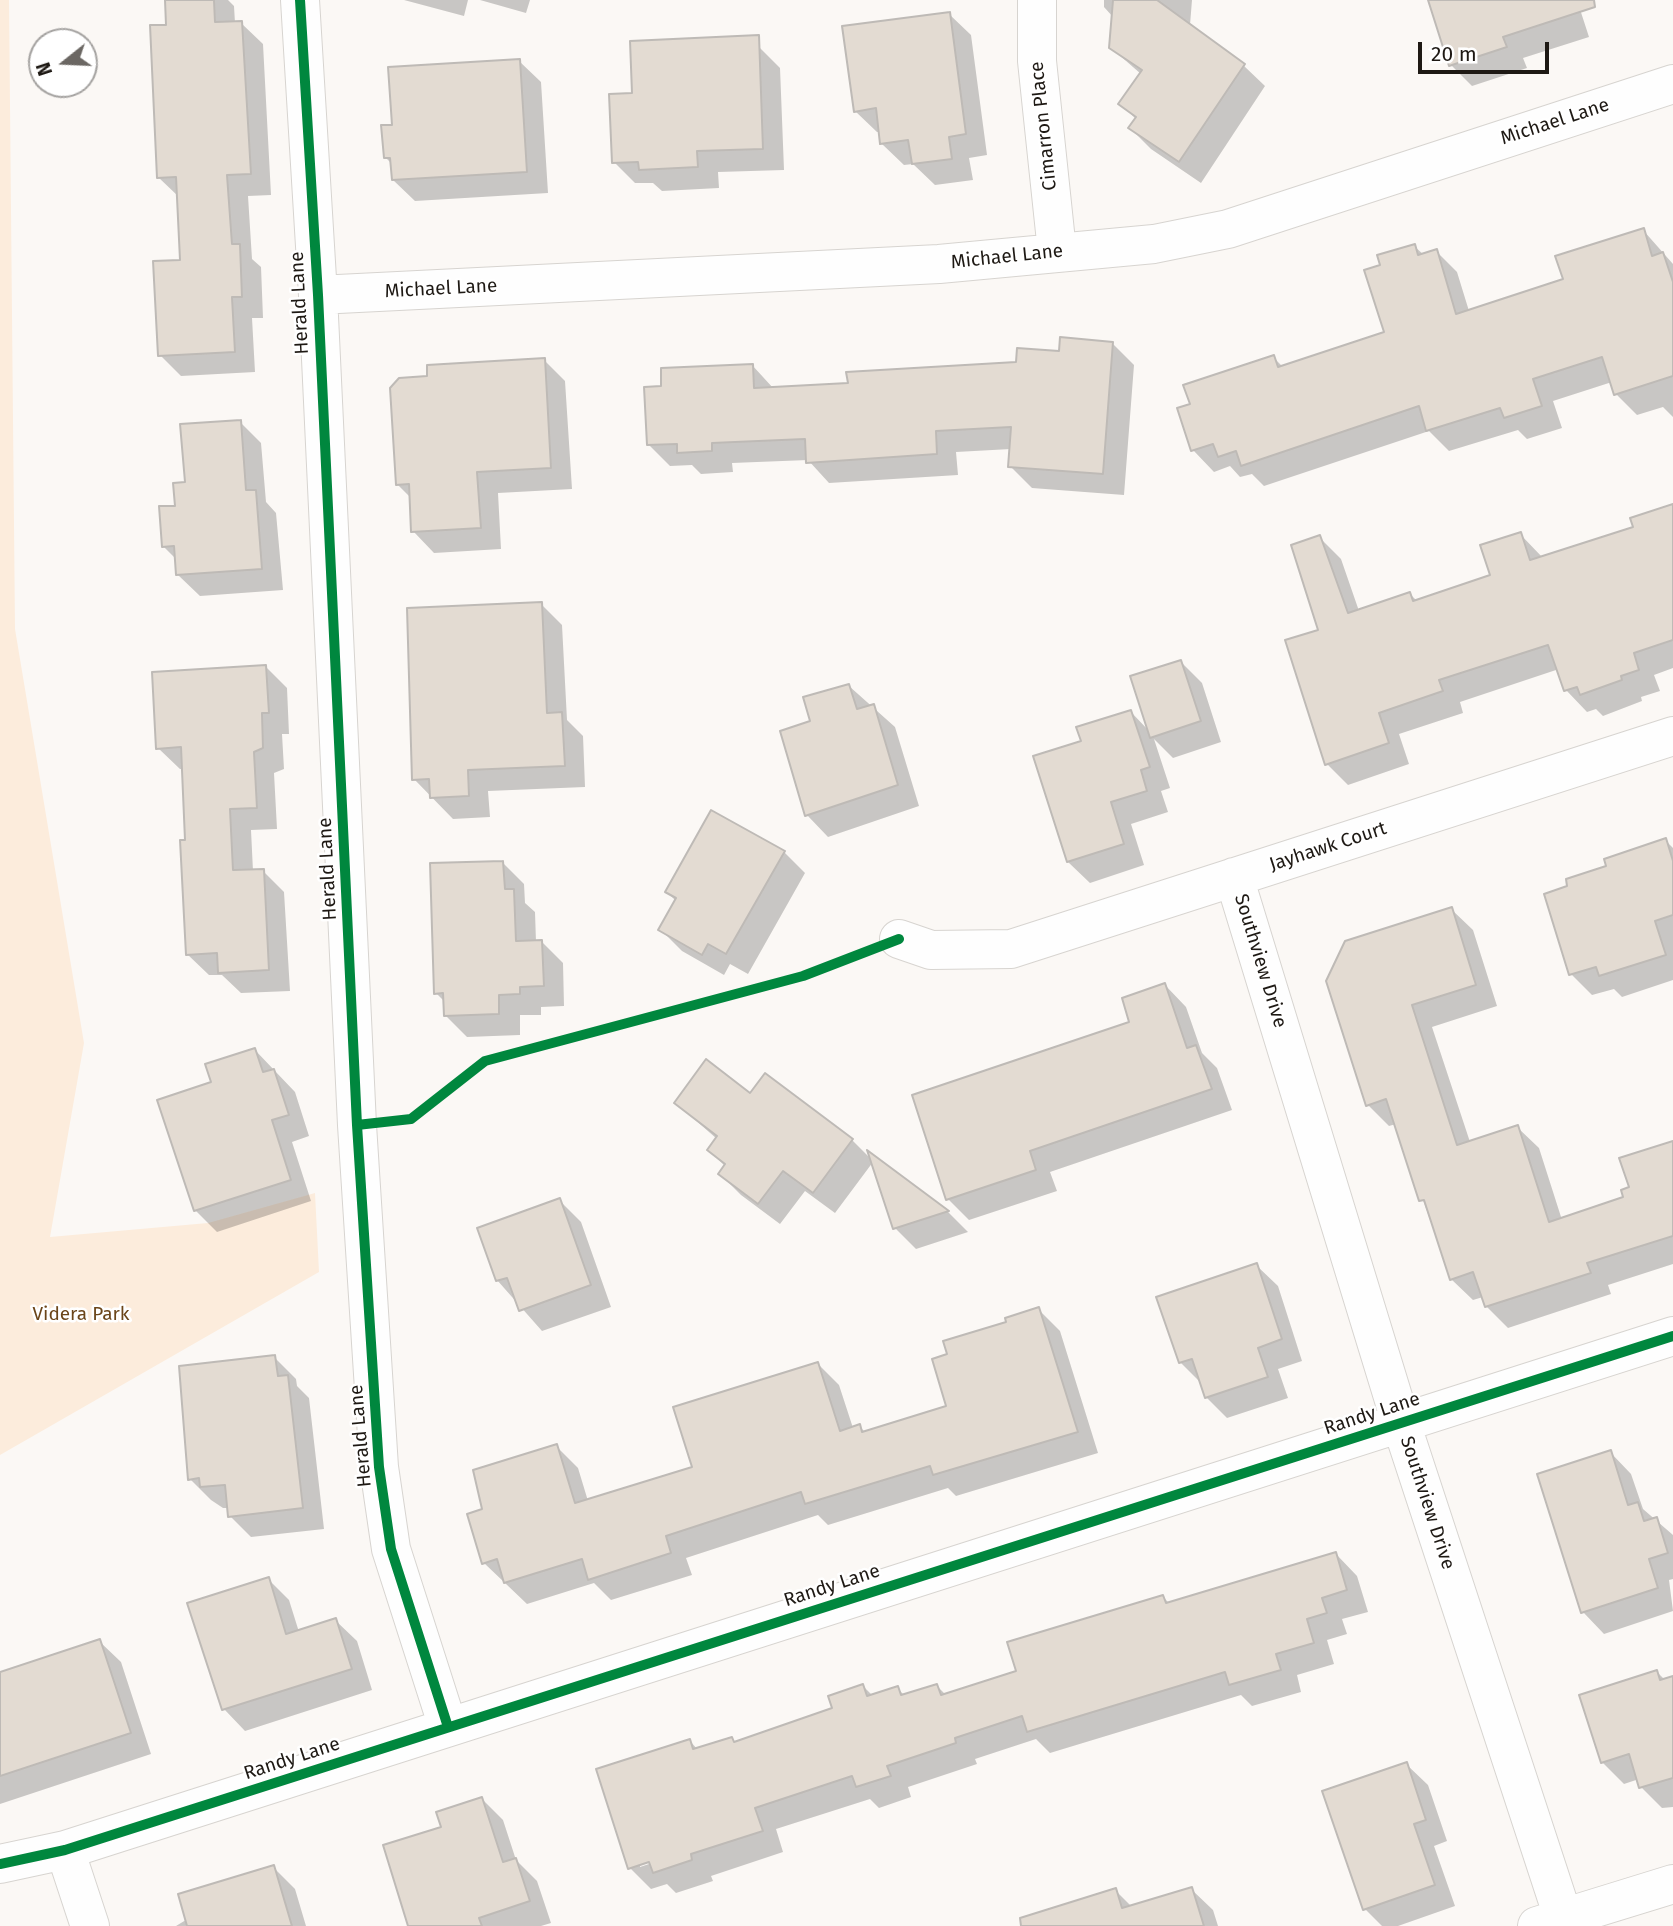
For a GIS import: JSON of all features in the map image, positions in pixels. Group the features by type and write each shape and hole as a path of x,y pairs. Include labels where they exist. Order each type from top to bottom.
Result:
{"street":[{"name":"Herald Lane","path":"300,0 318,295 357,1125 379,1467 391,1549 448,1727"},
{"name":"Cimarron Place","path":"1037,0 1037,61 1057,251"},
{"name":"Michael Lane","path":"318,295 939,264 1154,244 1228,229 1673,84"},
{"name":"Jayhawk Court","path":"899,939 931,950 1011,949 1673,736"},
{"name":"Southview Drive","path":"1234,877 1555,1923"},
{"name":"Randy Lane","path":"0,1864 65,1850 1673,1336"},
{"path":"65,1850 90,1926"},
{"path":"1555,1923 1673,1884"}],"green space":[{"name":"Videra Park","path":"0,0 9,0 15,629 84,1043 50,1237 208,1223 315,1193 319,1272 0,1455"}],"building":[{"path":"165,0 214,0 215,22 242,21 251,174 227,175 232,244 240,244 242,297 232,297 235,352 158,356 153,261 180,260 176,177 157,178 150,25 166,25"},
{"path":"1113,0 1157,0 1245,64 1179,162 1128,128 1136,117 1118,104 1142,70 1109,48"},
{"path":"1428,0 1594,0 1595,7 1503,37 1507,47 1449,66"},
{"path":"950,12 966,134 949,137 952,159 912,164 908,140 880,144 876,108 854,112 842,26"},
{"path":"759,35 763,149 697,151 698,167 639,170 638,162 612,163 609,94 632,93 630,41"},
{"path":"520,59 527,172 392,180 390,158 384,158 381,125 392,125 388,67"},
{"path":"1644,228 1652,256 1663,252 1673,282 1673,376 1614,395 1602,357 1533,379 1542,406 1504,418 1500,408 1426,431 1419,406 1241,466 1236,451 1218,457 1213,444 1191,451 1177,408 1190,404 1183,385 1274,355 1278,367 1384,332 1364,270 1380,265 1377,255 1415,244 1418,255 1437,249 1456,314 1563,279 1555,256"},
{"path":"1060,337 1113,342 1103,474 1008,467 1011,427 936,431 937,454 806,463 805,439 712,443 712,451 677,453 677,444 647,445 644,387 661,386 661,368 753,364 754,388 848,383 846,372 1016,362 1017,348 1059,351"},
{"path":"545,358 551,468 477,472 481,528 411,532 409,484 396,485 390,388 399,378 427,376 427,365"},
{"path":"241,420 246,490 256,490 262,569 176,575 174,546 162,547 159,506 175,506 173,483 185,482 180,424"},
{"path":"1673,504 1673,640 1634,653 1639,670 1621,676 1622,680 1580,695 1577,687 1564,691 1548,645 1439,680 1443,691 1379,713 1389,743 1325,765 1285,640 1318,630 1291,545 1320,535 1348,613 1410,592 1413,601 1490,575 1480,545 1521,532 1530,560 1633,527 1630,518"},
{"path":"542,602 547,713 562,712 565,766 468,770 469,796 430,798 429,779 412,780 407,608"},
{"path":"1181,660 1201,721 1150,738 1130,676"},
{"path":"266,665 269,713 262,713 263,748 254,752 257,808 230,809 233,870 264,869 269,970 218,973 217,953 186,955 180,840 185,840 181,747 156,749 152,672"},
{"path":"849,684 857,709 874,704 898,785 805,816 780,731 810,721 803,697"},
{"path":"1131,710 1150,767 1141,770 1147,791 1111,802 1124,844 1067,862 1033,756 1081,741 1076,727"},
{"path":"711,810 785,851 726,954 708,944 702,955 658,930 676,898 665,892"},
{"path":"1666,838 1673,861 1673,915 1655,921 1666,955 1599,976 1596,967 1569,975 1544,894 1567,886 1566,879 1606,866 1604,859"},
{"path":"503,861 505,889 514,889 516,941 542,940 544,986 520,987 520,994 499,995 499,1014 444,1016 443,993 434,994 430,863"},
{"path":"1452,907 1476,985 1412,1005 1457,1145 1518,1125 1549,1222 1623,1197 1621,1190 1629,1187 1619,1158 1673,1141 1673,1236 1587,1263 1591,1273 1485,1307 1473,1272 1450,1280 1424,1200 1419,1201 1386,1099 1366,1106 1326,981 1345,941"},
{"path":"1165,983 1187,1048 1196,1045 1212,1089 1030,1151 1036,1170 946,1200 912,1095 1129,1022 1122,998"},
{"path":"255,1048 263,1072 274,1069 289,1115 272,1120 291,1180 194,1211 157,1100 211,1082 205,1064"},
{"path":"706,1059 750,1093 765,1073 853,1139 813,1193 783,1171 758,1204 718,1174 725,1164 707,1150 717,1136 674,1103"},
{"path":"867,1150 949,1211 893,1229"},
{"path":"560,1198 591,1285 519,1311 507,1278 496,1281 477,1228"},
{"path":"1257,1263 1282,1339 1258,1348 1268,1377 1205,1398 1192,1359 1179,1363 1156,1297"},
{"path":"1039,1307 1078,1432 933,1475 930,1466 805,1504 801,1492 666,1536 671,1553 588,1580 582,1559 504,1583 497,1559 482,1564 467,1514 482,1509 473,1470 557,1444 575,1503 692,1467 673,1407 818,1362 840,1431 860,1424 862,1432 946,1406 932,1359 947,1354 943,1341 1006,1322 1005,1318"},
{"path":"275,1355 278,1376 288,1375 303,1508 228,1517 225,1485 200,1487 199,1478 188,1480 179,1366"},
{"path":"1611,1450 1628,1505 1638,1502 1644,1521 1657,1517 1668,1553 1649,1559 1658,1588 1581,1613 1537,1474"},
{"path":"1336,1552 1347,1590 1322,1598 1327,1613 1307,1619 1314,1643 1276,1654 1281,1670 1229,1685 1225,1672 1027,1732 1022,1716 955,1738 956,1743 887,1766 891,1776 856,1787 852,1776 755,1808 763,1831 691,1854 692,1860 653,1873 649,1862 628,1869 596,1769 690,1739 693,1749 732,1737 734,1742 832,1708 828,1696 863,1684 867,1696 898,1686 901,1695 937,1684 941,1695 1016,1671 1007,1642 1163,1595 1166,1603"},
{"path":"269,1577 286,1634 336,1618 352,1669 222,1710 187,1603"},
{"path":"100,1639 131,1733 0,1776 0,1672"},
{"path":"1657,1670 1660,1680 1673,1676 1673,1778 1639,1788 1629,1754 1601,1763 1579,1695"},
{"path":"1407,1762 1426,1820 1414,1824 1435,1885 1363,1910 1322,1791"},
{"path":"482,1797 503,1862 516,1858 530,1901 479,1918 482,1926 408,1926 383,1845 441,1827 436,1812"},
{"path":"274,1865 292,1926 187,1926 178,1894"},
{"path":"1192,1887 1204,1926 1021,1926 1020,1918 1116,1888 1122,1908"}],"cycle path":[{"path":"300,0 318,295 357,1125 379,1467 391,1549 448,1727"},
{"path":"357,1125 411,1119 485,1061 803,976 899,939"},
{"path":"0,1864 65,1850 1673,1336"}]}
